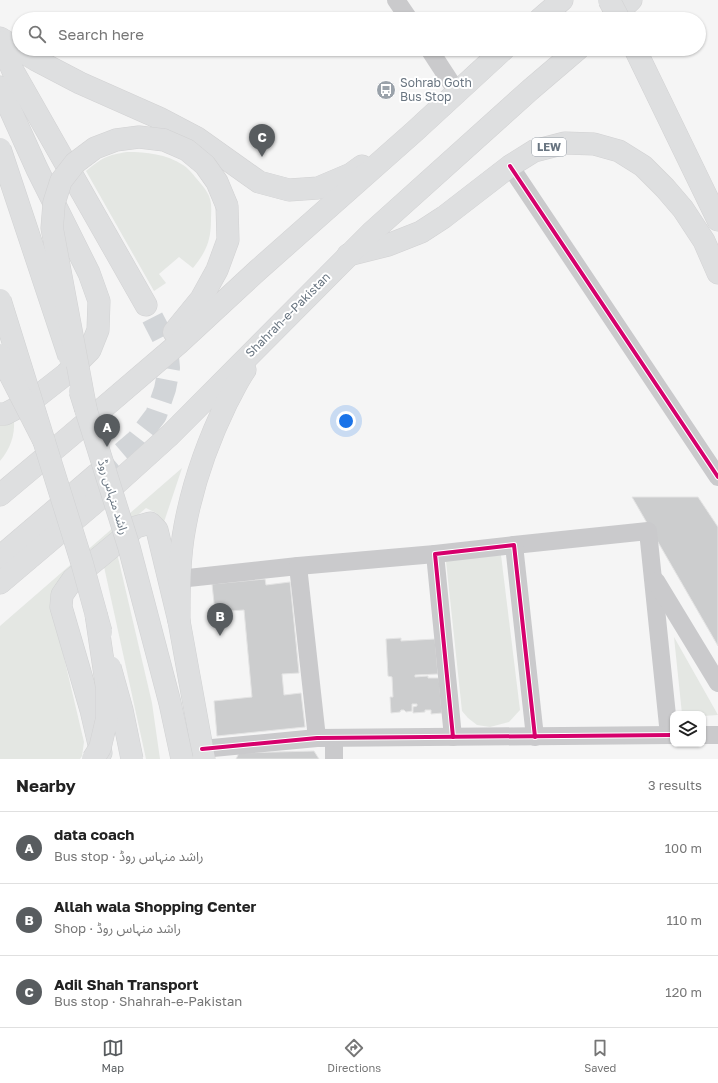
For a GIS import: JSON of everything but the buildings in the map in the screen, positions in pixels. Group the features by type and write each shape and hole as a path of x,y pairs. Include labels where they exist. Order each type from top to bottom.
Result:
{"main road":[{"path":"609,0 615,12"},
{"path":"618,12 631,0"},
{"path":"0,38 12,45"},
{"path":"0,42 13,71 146,304"},
{"path":"29,56 80,83 159,118 197,138 259,182 289,190 318,188 351,174 415,131"},
{"path":"0,495 178,344 496,56"},
{"name":"Shahrah-e-Pakistan","path":"0,583 98,500 170,435 348,255 530,90 570,56"},
{"path":"638,56 718,220"},
{"path":"0,87 37,170 89,273 99,301 98,330 90,350 66,374 34,399 5,414 0,414"},
{"path":"86,410 52,228 54,203 62,181 75,163 95,148 116,140 139,137 164,140 187,150 205,165 217,182 227,206 228,240 217,270 201,299 138,378"},
{"name":"LEW","path":"348,255 388,245 422,232 444,217 510,166 534,151 565,143 594,144 619,151 643,166 665,188 683,209 704,241 718,273"},
{"name":"راشد منہاس روڈ","path":"0,149 86,410 129,547 170,703 182,759"},
{"path":"0,300 82,564 122,710 132,759"},
{"path":"179,621 179,579 185,526 197,476 215,426 239,380 268,336"},
{"path":"0,355 44,441"},
{"path":"0,478 68,438"},
{"path":"0,557 97,474"},
{"path":"103,759 91,710 61,607 62,595 73,578 136,526 150,524 158,530 179,621 203,754"},
{"path":"0,592 32,555"},
{"path":"93,759 100,748 107,718 107,689 96,614"}],"street":[{"path":"396,0 404,12"},
{"path":"433,56 457,92"},
{"path":"510,166 718,477"},
{"path":"179,579 648,531 670,726"},
{"path":"514,545 535,737"},
{"path":"435,554 453,737"},
{"path":"298,566 326,738 334,759"},
{"path":"653,577 718,683"},
{"path":"203,754 326,738 670,735"},
{"path":"706,735 718,735"}],"shaded area":[{"path":"127,152 156,154 177,161 190,171 208,193 211,201 211,227 209,240 201,257 193,268 179,257 159,274 166,283 154,291 86,171 105,158 114,154"},
{"path":"14,420 14,431 11,442 7,452 0,461 0,424"},
{"path":"182,468 163,525 156,513 146,508 62,580 61,645 84,742 82,756 80,759 0,759 0,626"},
{"path":"117,553 152,703 160,759 146,759 103,562"},
{"path":"501,555 520,710 509,722 490,727 477,725 462,711 446,561"},
{"path":"674,637 718,715 706,716 706,711 682,711"}],"tunnel":[{"path":"97,474 137,440 156,415 165,389 169,368 167,346 146,305"}],"cycle path":[{"path":"510,166 718,477"},
{"path":"453,737 435,554 514,545 535,737"},
{"path":"202,749 317,738 670,735"}],"place":[{"name":"Sohrab Goth Bus Stop","path":"386,90"},
{"name":"Adil Shah Transport","path":"262,157"},
{"name":"data coach","path":"107,447"},
{"name":"Allah wala Shopping Center","path":"220,636"}]}
